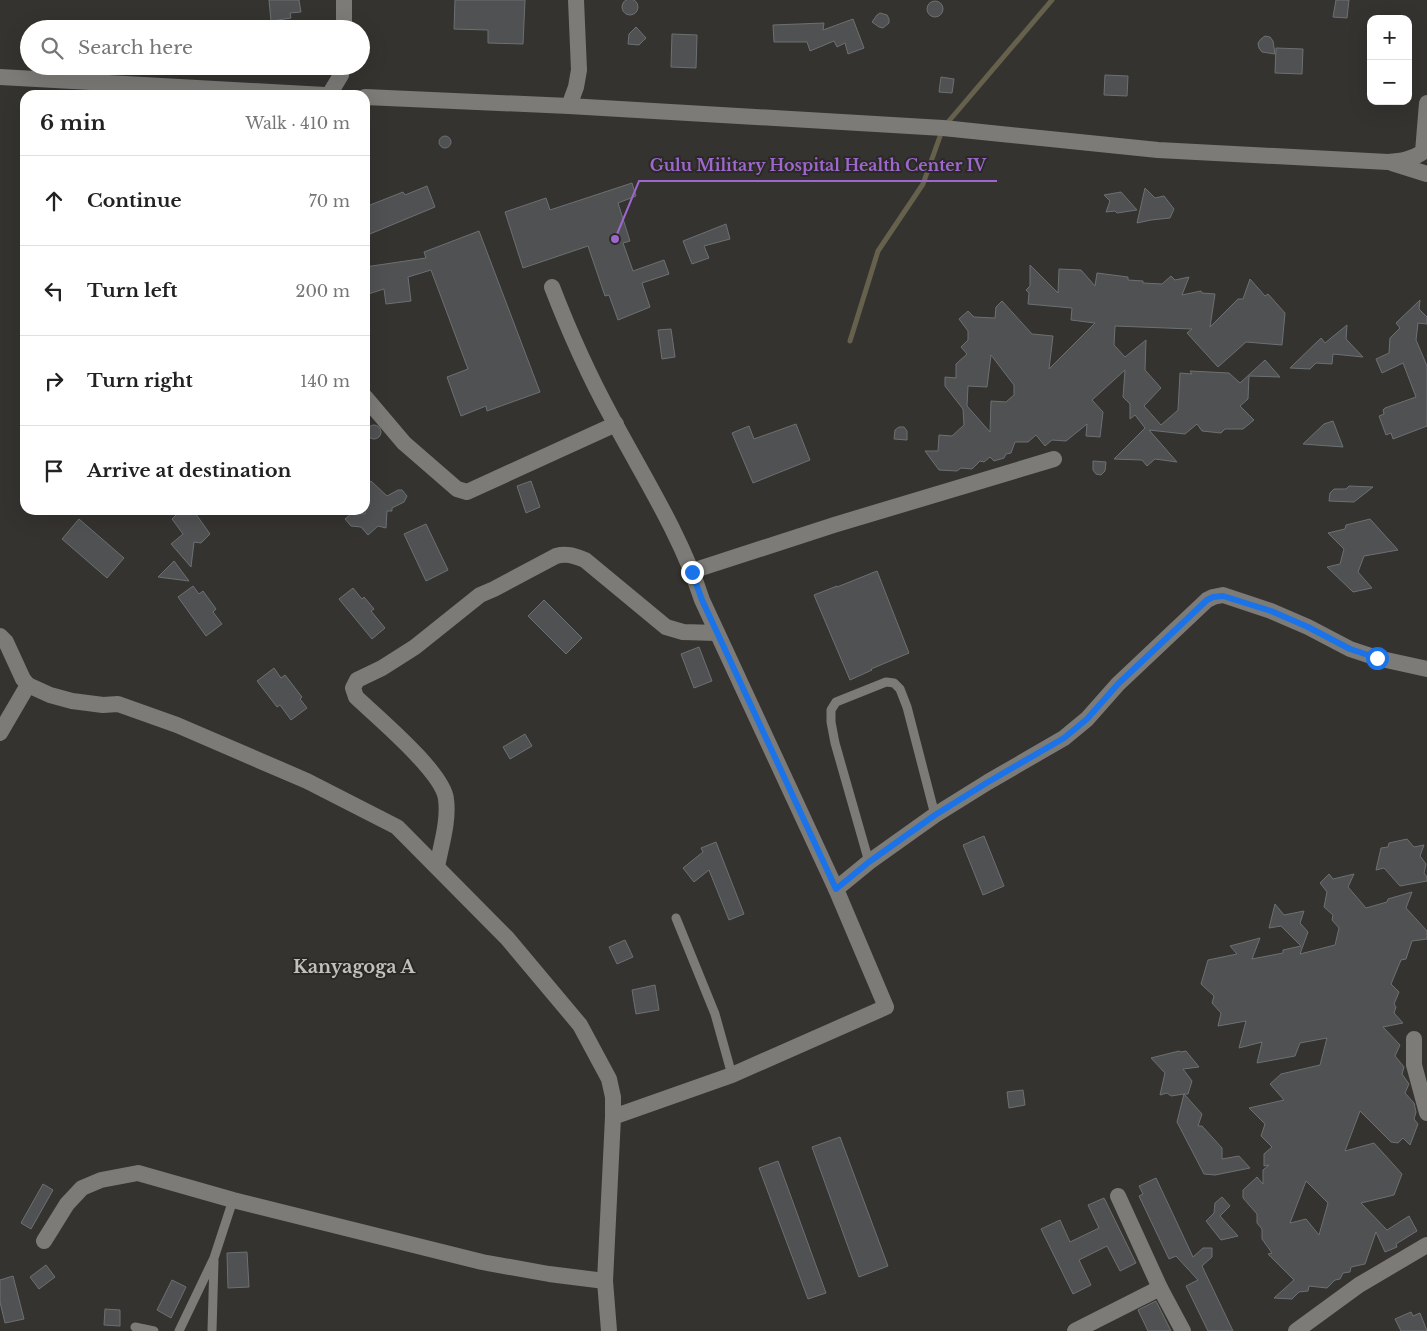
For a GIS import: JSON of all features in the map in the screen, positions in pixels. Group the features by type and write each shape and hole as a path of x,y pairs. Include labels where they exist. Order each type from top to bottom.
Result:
{"street":[{"path":"344,0 344,20"},
{"path":"569,106 576,87 579,70 576,0"},
{"path":"332,90 340,75"},
{"path":"0,77 235,90"},
{"path":"370,97 569,106 943,128 1158,150 1388,162 1415,158 1423,152 1427,103"},
{"path":"1388,162 1427,174"},
{"path":"552,287 567,325 692,572 702,600 836,889 886,1008 732,1075 613,1117"},
{"path":"370,403 404,443 457,489 467,492 616,424"},
{"path":"692,572 834,525 1054,459"},
{"path":"437,866 447,812 446,796 441,784 415,753 356,697 353,688 357,680 382,668 415,647 480,595 556,556 565,554 585,560 666,627 683,632 717,633"},
{"path":"836,889 869,862 935,815 1064,738 1087,719 1118,684 1207,600 1213,597 1223,596 1271,611 1308,627 1350,649 1427,669"},
{"path":"0,636 6,642 23,679 28,685 50,695 72,701 103,705 118,704 177,725 307,782 398,827 507,938 580,1026 609,1079 613,1117 604,1281 609,1331"},
{"path":"0,733 28,685"},
{"path":"1414,1039 1414,1064 1427,1113"},
{"path":"44,1241 68,1204 82,1188 101,1180 138,1173 233,1200 482,1262 548,1274 604,1281"},
{"path":"1118,1196 1160,1288 1183,1331"},
{"path":"1296,1331 1359,1285 1427,1245"},
{"path":"1075,1331 1160,1288"}],"lane":[{"path":"869,862 835,743 831,722 832,710 836,702 886,682 894,683 900,689 907,707 935,815"},
{"path":"676,918 715,1014 732,1075"},
{"path":"179,1331 214,1258 233,1200"},
{"path":"212,1331 214,1258"},
{"path":"135,1327 154,1331"}],"building":[{"path":"630,-1 638,7 630,15 622,7"},
{"path":"269,0 299,0 301,12 290,13 291,18 271,20"},
{"path":"455,0 525,0 523,44 488,43 488,30 454,29"},
{"path":"1336,0 1349,0 1347,18 1333,17"},
{"path":"935,1 943,9 935,17 927,9"},
{"path":"880,13 887,15 889,19 889,23 883,28 872,22"},
{"path":"853,19 864,48 848,54 845,43 837,47 834,41 810,51 807,42 774,42 773,25 824,23 823,30"},
{"path":"636,27 646,38 639,45 628,44 629,34"},
{"path":"672,34 697,35 696,68 671,67"},
{"path":"1265,36 1270,37 1273,41 1275,54 1262,52 1259,48 1258,43"},
{"path":"1276,48 1303,49 1302,74 1275,73"},
{"path":"1105,75 1128,76 1127,96 1104,95"},
{"path":"941,77 954,79 952,93 939,92"},
{"path":"447,136 450,137 450,147 443,148 440,147 439,140 440,137"},
{"path":"632,183 636,196 618,203 630,241 623,243 633,271 664,260 669,274 642,283 650,307 618,320 609,295 605,296 588,246 523,268 505,212 546,198 550,210"},
{"path":"427,186 435,207 370,234 370,205 403,192 405,195"},
{"path":"1145,188 1155,198 1164,196 1174,209 1170,218 1137,223"},
{"path":"1121,192 1137,210 1117,213 1115,211 1106,212 1110,201 1104,195"},
{"path":"726,224 730,239 704,246 709,258 692,264 683,241"},
{"path":"479,231 540,392 487,411 486,406 461,416 447,377 468,369 431,270 408,277 411,301 386,304 384,289 370,293 370,266 426,258 424,252"},
{"path":"1030,265 1058,293 1059,269 1081,270 1095,286 1097,273 1128,277 1128,280 1143,281 1143,283 1162,284 1171,276 1175,280 1189,277 1182,295 1201,291 1202,293 1215,294 1210,327 1238,299 1243,299 1250,279 1265,296 1268,294 1285,313 1282,345 1246,342 1218,367 1187,333 1192,329 1115,326 1114,345 1125,357 1146,340 1145,370 1161,388 1144,406 1161,425 1178,410 1180,373 1192,374 1190,371 1229,373 1240,383 1265,360 1280,377 1249,376 1248,399 1240,406 1254,420 1243,429 1225,429 1221,433 1202,431 1197,424 1185,434 1149,430 1177,462 1155,459 1147,466 1142,460 1114,459 1145,428 1135,415 1130,419 1130,404 1123,397 1125,370 1092,400 1103,412 1100,437 1086,436 1087,424 1066,441 1052,440 1045,446 1036,435 1028,442 1015,442 1011,453 1006,454 1004,458 994,461 990,457 984,462 980,461 972,469 961,468 957,471 939,470 925,451 938,451 939,435 952,436 964,425 963,409 945,386 945,377 956,378 956,364 967,354 961,347 968,340 968,331 959,319 968,311 974,317 995,318 996,307 1002,301 1032,334 1053,336 1049,369 1095,323 1071,320 1072,308 1028,304 1029,293 1026,290 1030,286","holes":["991,355 1014,385 1014,395 1006,402 991,401 990,432 967,406 968,386 987,387"]},
{"path":"1420,300 1419,309 1427,317 1427,324 1418,323 1416,340 1427,366 1427,426 1393,439 1391,433 1386,435 1379,416 1384,414 1383,410 1385,408 1416,397 1403,363 1382,373 1376,359 1389,353 1390,338 1400,328 1396,323"},
{"path":"1347,325 1346,339 1363,357 1333,354 1332,364 1316,363 1310,369 1290,368 1321,338 1325,343"},
{"path":"671,329 675,357 662,359 658,330"},
{"path":"1333,421 1343,447 1303,444 1324,424"},
{"path":"796,424 810,460 753,483 732,433 749,426 754,439"},
{"path":"374,425 380,429 379,437 374,439 370,438 370,426"},
{"path":"899,427 904,427 907,431 907,440 894,439 895,430"},
{"path":"1093,461 1106,462 1105,471 1101,475 1096,474 1093,470"},
{"path":"371,481 387,496 402,490 407,496 404,502 392,508 392,511 387,511 386,528 378,526 368,535 361,527 351,526 345,519 350,515 370,515"},
{"path":"531,481 540,507 526,513 517,486"},
{"path":"1349,486 1373,487 1354,502 1329,501 1330,493 1334,489 1346,489"},
{"path":"176,515 197,515 210,534 201,543 194,542 191,567 171,544 183,534 172,519"},
{"path":"79,519 124,558 107,578 62,539"},
{"path":"1370,519 1398,550 1364,556 1358,572 1372,588 1353,592 1327,567 1340,564 1344,549 1328,533 1345,529 1346,525"},
{"path":"426,524 448,570 426,581 404,534"},
{"path":"174,561 189,581 158,577"},
{"path":"877,571 909,653 850,680 814,595"},
{"path":"193,586 199,594 203,591 216,609 213,612 222,624 206,636 178,597"},
{"path":"353,588 374,609 371,611 385,628 372,639 339,599"},
{"path":"544,600 582,638 566,654 528,616"},
{"path":"699,647 712,681 694,688 681,654"},
{"path":"274,668 281,678 285,675 302,697 300,699 307,708 291,720 280,705 277,707 257,681"},
{"path":"525,734 532,746 510,759 503,747"},
{"path":"984,836 1004,886 983,895 963,845"},
{"path":"1407,839 1414,847 1424,845 1420,856 1426,864 1424,873 1427,881 1400,886 1384,868 1376,870 1381,848 1388,847 1389,843"},
{"path":"716,842 744,914 729,920 709,870 694,882 683,868 703,852 701,848"},
{"path":"1329,874 1333,879 1354,874 1348,887 1366,908 1412,892 1406,908 1427,931 1427,939 1412,941 1406,959 1401,960 1391,984 1399,992 1394,1004 1396,1007 1394,1013 1403,1023 1383,1027 1400,1045 1395,1056 1404,1067 1402,1074 1409,1084 1405,1093 1414,1103 1416,1112 1414,1119 1418,1124 1410,1145 1403,1138 1398,1143 1391,1142 1360,1111 1345,1151 1374,1143 1402,1174 1394,1195 1361,1203 1387,1230 1409,1216 1417,1231 1396,1244 1397,1247 1385,1252 1376,1232 1365,1264 1351,1267 1350,1272 1343,1273 1340,1279 1335,1280 1327,1288 1309,1286 1308,1291 1299,1292 1292,1299 1274,1298 1294,1280 1268,1254 1272,1253 1262,1239 1262,1229 1257,1223 1257,1214 1243,1198 1243,1190 1257,1177 1263,1184 1263,1170 1269,1165 1264,1166 1264,1154 1272,1147 1261,1136 1265,1124 1249,1108 1284,1100 1270,1084 1281,1074 1320,1065 1327,1038 1300,1043 1295,1056 1257,1063 1262,1042 1239,1048 1246,1021 1218,1026 1221,1013 1212,1003 1214,996 1201,984 1208,960 1237,954 1230,946 1260,938 1252,959 1283,953 1283,950 1301,946 1281,926 1269,928 1275,904 1284,915 1304,911 1300,923 1308,932 1300,954 1335,945 1339,928 1332,920 1333,915 1324,907 1327,892 1320,883","holes":["1306,1181 1328,1203 1319,1235 1306,1219 1290,1223"]},
{"path":"625,940 633,957 617,964 609,947"},
{"path":"655,985 659,1010 636,1014 632,990"},
{"path":"1186,1051 1199,1067 1183,1069 1192,1081 1188,1094 1171,1096 1167,1093 1160,1095 1165,1073 1151,1058"},
{"path":"1023,1090 1025,1105 1009,1108 1007,1092"},
{"path":"1184,1094 1202,1114 1198,1126 1202,1126 1222,1148 1222,1159 1239,1156 1250,1168 1215,1175 1204,1174 1177,1122"},
{"path":"840,1137 888,1266 859,1277 812,1147"},
{"path":"778,1161 826,1293 808,1299 759,1168"},
{"path":"1156,1178 1193,1257 1203,1248 1212,1248 1212,1257 1202,1266 1233,1331 1208,1331 1186,1286 1198,1280 1176,1256 1169,1259 1139,1196 1143,1194 1139,1186"},
{"path":"43,1184 53,1190 31,1229 21,1223"},
{"path":"1222,1197 1230,1206 1220,1216 1238,1236 1221,1240 1206,1221 1214,1213 1215,1203"},
{"path":"1104,1198 1136,1263 1120,1271 1107,1246 1079,1260 1091,1285 1073,1294 1041,1229 1060,1220 1070,1242 1099,1228 1088,1205"},
{"path":"247,1252 249,1287 228,1288 227,1253"},
{"path":"46,1265 55,1277 39,1289 30,1277"},
{"path":"13,1276 24,1319 5,1323 0,1302 0,1280"},
{"path":"172,1280 186,1287 171,1318 157,1310"},
{"path":"1156,1301 1171,1331 1148,1331 1138,1310"},
{"path":"105,1309 120,1310 120,1326 104,1325"},
{"path":"1411,1312 1413,1316 1420,1313 1427,1331 1401,1331 1395,1319"}],"waterway":[{"path":"850,341 878,251 923,184 943,128 1052,0"}],"place":[{"name":"Gulu Military Hospital Health Center IV","path":"615,239"}],"district":[{"name":"Kanyagoga A","path":"354,967"}],"route":[{"path":"692,572 702,600 836,889 869,862 935,815 1064,738 1087,719 1118,684 1207,600 1213,597 1223,596 1271,611 1308,627 1350,649 1377,658"}]}
